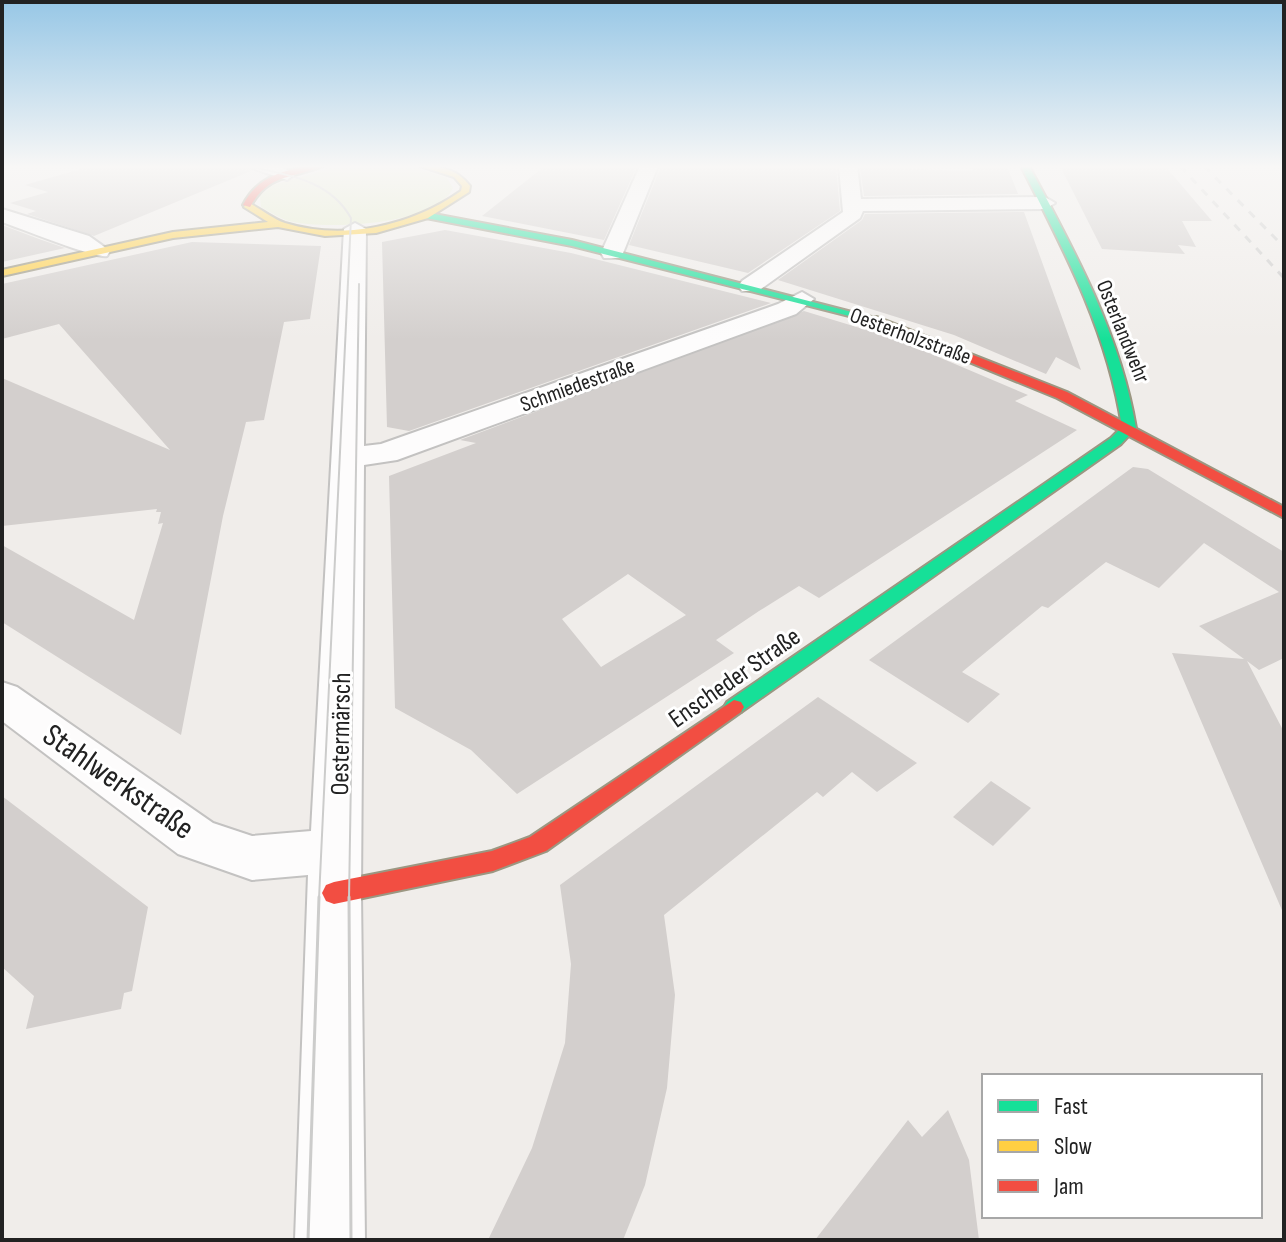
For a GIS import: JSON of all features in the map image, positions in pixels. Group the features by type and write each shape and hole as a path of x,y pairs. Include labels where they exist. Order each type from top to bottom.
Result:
{"street":[{"path":"29,224 81,241 99,251"},
{"path":"183,234 211,224"},
{"path":"2,273 233,225 277,224 319,230 384,224"},
{"name":"Oesterholzstraße","path":"480,224 802,299 937,341 1062,395 1129,428 1284,513"},
{"name":"Oesterholzstraße","path":"497,224 512,229"},
{"path":"612,253 624,224"},
{"path":"750,286 839,224"},
{"name":"Osterlandwehr","path":"1054,224 1112,359 1131,411 1129,428"},
{"name":"Oestermärsch","path":"330,1240 335,872 355,229"},
{"name":"Schmiedestraße","path":"348,457 386,453 787,309 802,299"},
{"name":"Enscheder Straße","path":"335,872 493,861 538,844 1116,441 1129,428"},
{"name":"Stahlwerkstraße","path":"2,698 196,839 252,858 335,872"}],"green space":[{"path":"305,224 361,224 352,225"}],"building":[{"path":"57,224 123,224 94,236"},
{"path":"522,224 611,224 604,240"},
{"path":"638,224 821,224 748,273 629,245"},
{"path":"856,224 1028,224 1081,370 1056,357 1046,374 954,335 778,280"},
{"path":"1089,224 1184,224 1196,247 1178,245 1185,254 1102,249"},
{"path":"2,225 39,239 65,248 2,262"},
{"path":"445,230 571,253 771,303 409,431 387,427 382,242"},
{"path":"192,242 321,246 310,319 284,322 264,420 246,422 223,516 181,735 2,622 2,545 134,620 163,523 158,524 161,512 156,512 157,509 2,526 2,378 170,450 59,324 2,339 2,284"},
{"path":"804,311 896,339 1028,395 1015,401 1077,430 819,598 799,586 759,611 716,640 734,653 517,794 471,750 395,708 389,476 476,443 460,440","holes":["628,574 686,615 601,667 562,619"]},
{"path":"1133,467 1148,469 1284,552 1284,658 1259,670 1247,661 1284,732 1284,915 1172,653 1244,659 1199,626 1279,592 1204,543 1159,588 1106,562 1048,608 1042,606 962,672 1000,694 968,723 869,660"},
{"path":"818,697 917,763 877,792 852,772 823,797 817,792 664,915 675,995 667,1088 645,1185 623,1240 488,1240 532,1148 565,1043 571,964 560,885"},
{"path":"991,781 1031,808 993,846 953,817"},
{"path":"2,796 148,907 132,991 124,993 121,1009 26,1029 34,996 2,967"},
{"path":"948,1110 969,1160 979,1240 815,1240 908,1120 922,1137"}],"tram line":[{"path":"319,899 351,224"},
{"path":"349,898 359,284"},
{"path":"308,1240 319,897"},
{"path":"349,898 351,1240"}],"railway":[{"path":"1234,224 1284,278"},
{"path":"1261,224 1284,247"}],"traffic: fast":[{"path":"471,224 572,243 873,319"},
{"path":"1055,224 1103,328 1124,395 1129,428"},
{"path":"734,707 1116,441 1129,428"}],"traffic: slow":[{"path":"2,273 173,235 277,224"},
{"path":"281,224 325,233 351,233 401,224"}],"traffic: jam":[{"path":"873,319 1062,395 1284,513"},
{"path":"334,893 493,861 538,844 734,707"}]}
